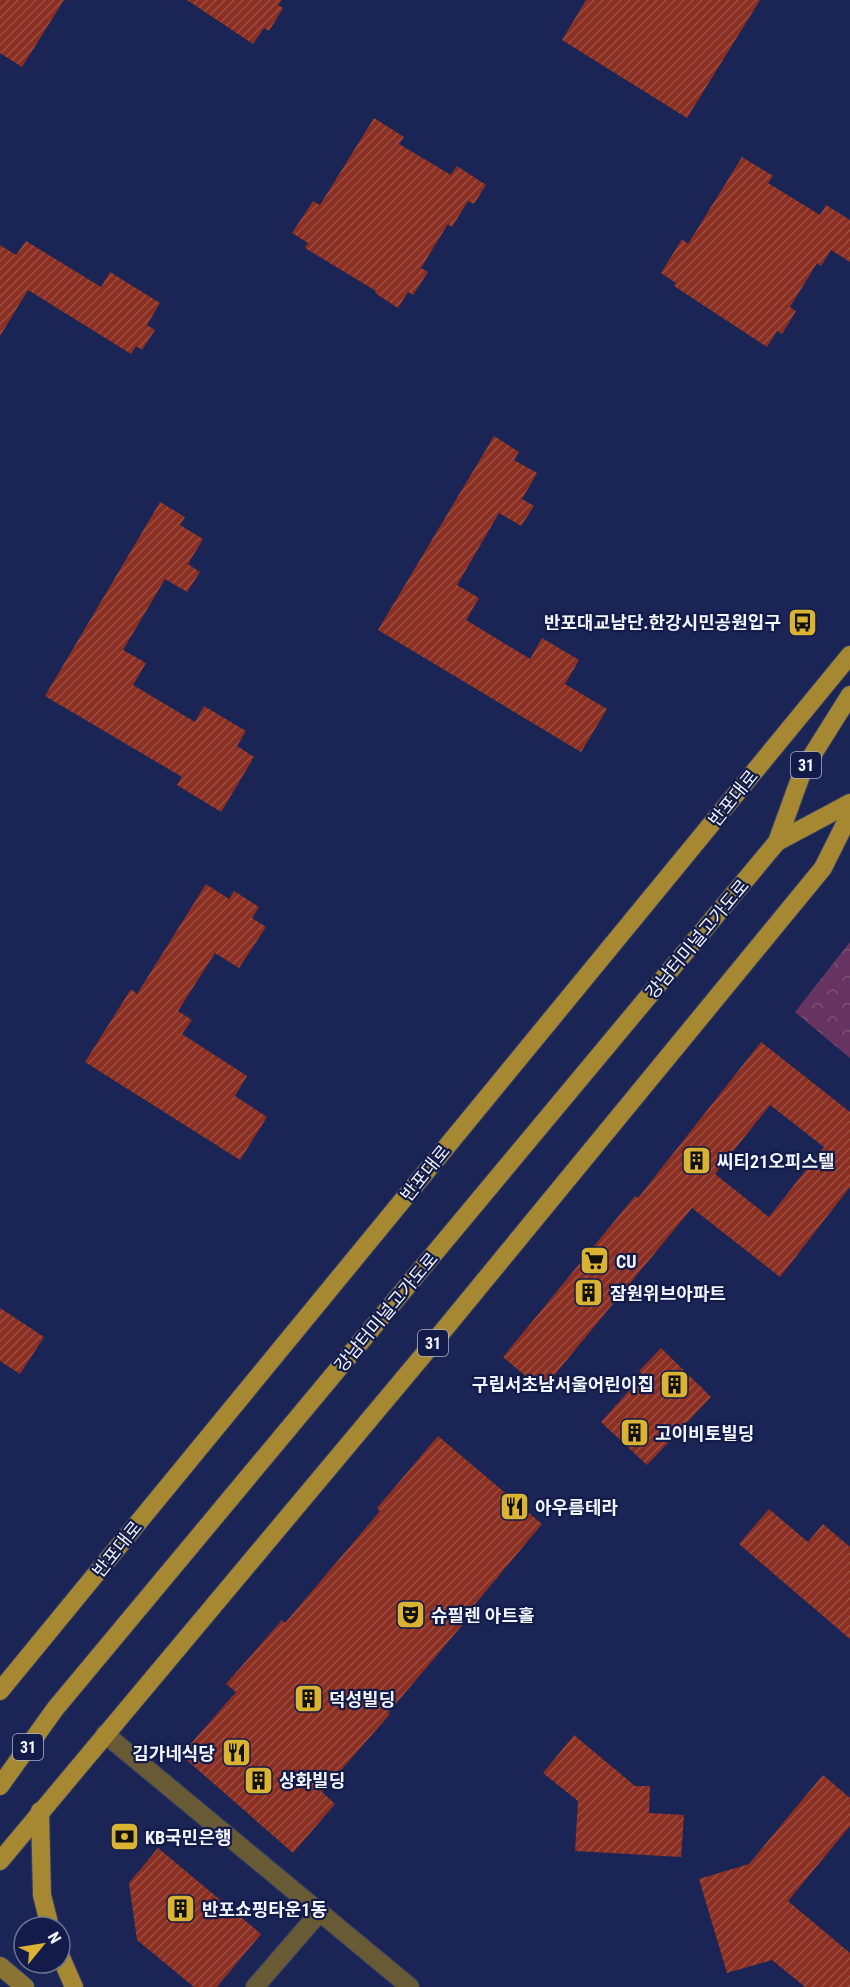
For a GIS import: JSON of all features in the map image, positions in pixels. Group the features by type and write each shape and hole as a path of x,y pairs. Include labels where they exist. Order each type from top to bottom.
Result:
{"main road":[{"name":"반포대로","path":"0,1691 850,655"},
{"name":"31","path":"777,842 803,770 850,696"},
{"name":"31","path":"777,842 850,803"},
{"name":"31","path":"0,1861 428,1350 823,868 850,814"},
{"name":"강남터미널고가도로","path":"0,1786 55,1709 777,842"},
{"path":"40,1811 42,1895 47,1915"},
{"path":"0,1966 25,1987"}],"street":[{"path":"105,1734 410,1987"},
{"path":"255,1987 319,1913"}],"green space":[{"path":"850,942 850,1058 795,1012"}],"building":[{"path":"0,0 64,0 22,67 0,53"},
{"path":"187,0 282,0 278,5 283,8 269,31 264,28 253,44"},
{"path":"586,0 760,0 687,118 562,40"},
{"path":"374,118 404,137 399,144 451,175 457,166 486,185 474,204 468,201 452,227 448,224 421,268 428,272 413,295 408,292 398,308 375,293 376,291 305,248 308,243 292,233 313,201 320,205"},
{"path":"742,157 773,176 768,183 820,215 826,205 850,220 850,262 831,250 821,266 817,263 790,307 796,311 782,334 777,331 767,347 674,286 676,283 661,273 682,239 688,244"},
{"path":"26,241 101,287 110,272 160,303 147,325 155,330 142,350 136,346 131,354 28,290 0,336 0,245 16,255"},
{"path":"494,436 519,452 514,460 537,473 522,499 534,506 521,526 499,513 457,585 479,598 466,620 530,659 542,638 579,660 565,684 607,709 581,752 378,630"},
{"path":"160,502 185,517 180,525 203,539 188,564 200,572 187,592 165,579 123,650 146,663 133,685 195,722 204,706 246,731 237,746 254,757 221,812 177,785 182,777 45,696"},
{"path":"206,884 229,899 234,891 259,907 252,918 266,927 239,968 215,953 178,1011 192,1020 182,1034 247,1076 235,1096 267,1117 240,1160 85,1062 131,989 137,994"},
{"name":"씨티21오피스텔","path":"761,1042 850,1112 850,1187 780,1277 692,1208 542,1390 503,1357 635,1196 638,1198","holes":["770,1105 824,1147 769,1217 715,1174"]},
{"path":"0,1308 44,1337 20,1374 0,1361"},
{"path":"661,1348 711,1397 647,1465 601,1422 643,1375 639,1371"},
{"path":"438,1436 542,1524 461,1621 464,1623 388,1713 390,1714 322,1792 335,1804 293,1853 181,1755 236,1692 226,1684 282,1620 285,1623 380,1511 377,1508"},
{"path":"769,1509 808,1542 823,1524 850,1547 850,1639 739,1544"},
{"path":"574,1735 635,1786 650,1786 649,1813 684,1815 681,1857 575,1851 578,1801 543,1773"},
{"path":"823,1775 850,1798 850,1826 788,1901 850,1953 850,1987 805,1987 772,1960 727,1973 699,1879 749,1864"},
{"name":"반포쇼핑타운1동","path":"158,1848 261,1934 217,1987 194,1987 137,1940 129,1883"}],"place":[{"name":"반포대교남단.한강시민공원입구","path":"802,622"},
{"name":"씨티21오피스텔","path":"696,1161"},
{"name":"CU","path":"595,1261"},
{"name":"잠원위브아파트","path":"589,1293"},
{"name":"구립서초남서울어린이집","path":"675,1384"},
{"name":"고이비토빌딩","path":"634,1433"},
{"name":"아우름테라","path":"514,1507"},
{"name":"슈필렌 아트홀","path":"410,1615"},
{"name":"덕성빌딩","path":"308,1699"},
{"name":"김가네식당","path":"236,1753"},
{"name":"상화빌딩","path":"258,1780"},
{"name":"KB국민은행","path":"124,1837"},
{"name":"반포쇼핑타운1동","path":"181,1909"}]}
